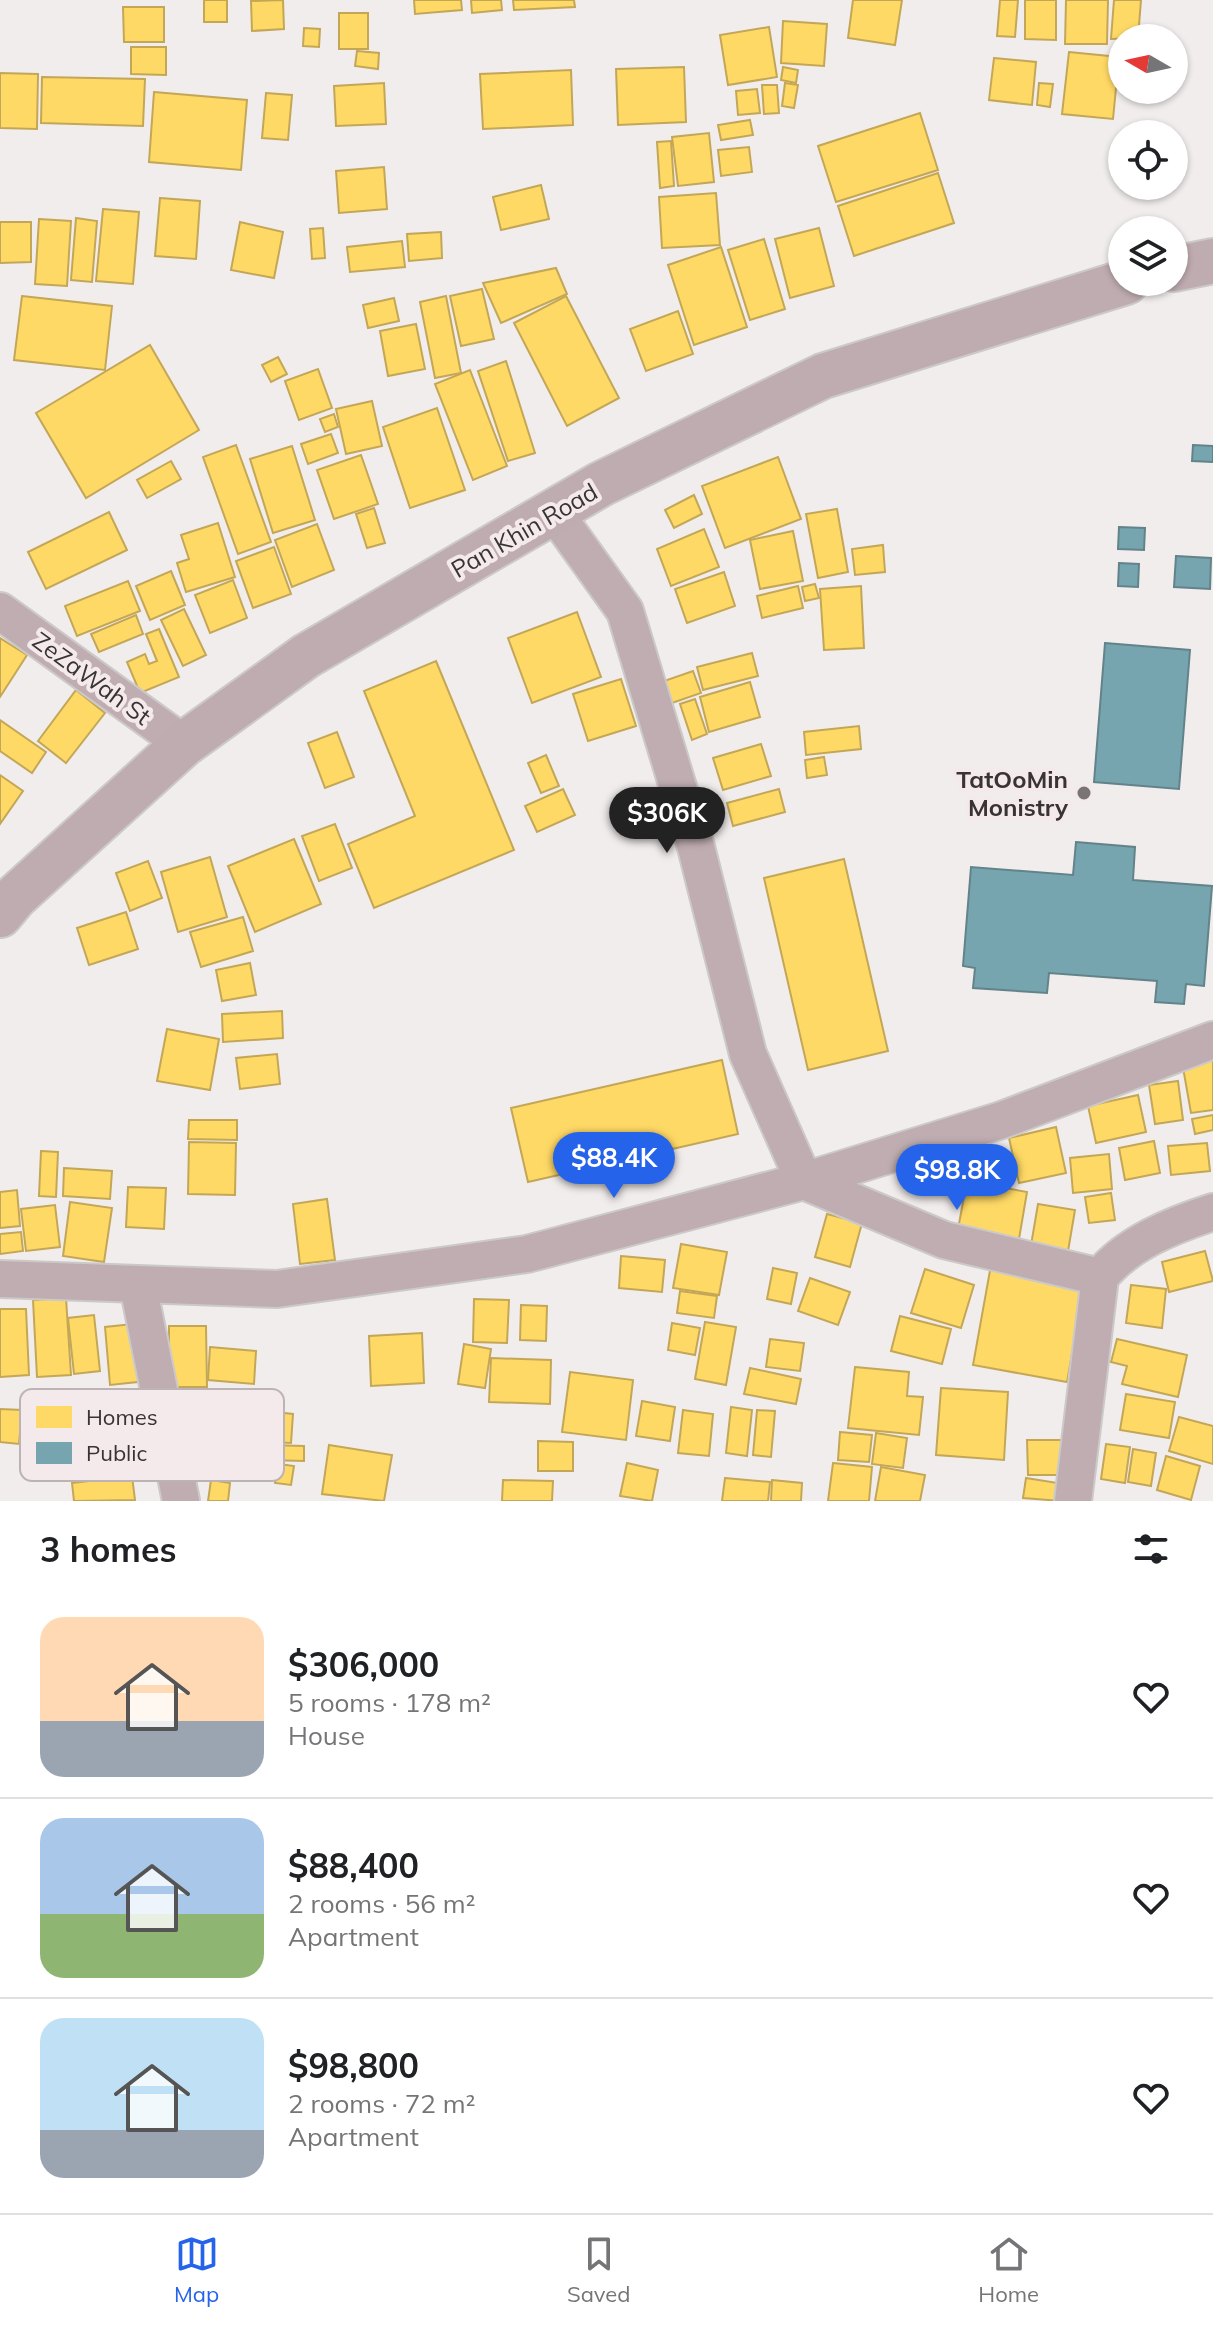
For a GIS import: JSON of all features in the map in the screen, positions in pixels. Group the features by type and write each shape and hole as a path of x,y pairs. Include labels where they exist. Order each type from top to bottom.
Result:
{"main road":[{"path":"1188,266 1213,261"},
{"name":"Pan Khin Road","path":"0,915 15,897 184,744 306,656 601,484 823,376 1108,288"}],"street":[{"path":"554,512 625,611 696,847 748,1054 804,1181 944,1240 1100,1277"},
{"name":"ZeZaWah St","path":"0,611 184,744"},
{"path":"0,1279 277,1289 527,1254 804,1181 1002,1120 1213,1040"},
{"path":"1073,1501 1100,1277 1127,1252 1179,1223 1213,1212"},
{"path":"138,1285 159,1389"},
{"path":"177,1481 181,1501"}],"building: Homes":[{"path":"204,0 227,0 227,22 204,22"},
{"path":"283,0 284,29 252,31 251,1"},
{"path":"414,0 461,0 462,10 415,14"},
{"path":"471,0 501,0 502,10 472,13"},
{"path":"513,0 574,0 575,7 514,10"},
{"path":"853,0 902,0 895,45 848,38"},
{"path":"1000,0 1018,0 1015,37 997,36"},
{"path":"1025,0 1056,0 1056,40 1025,39"},
{"path":"1066,0 1108,0 1107,44 1065,44"},
{"path":"1114,0 1141,0 1139,24 1112,24"},
{"path":"123,7 164,7 164,42 124,42"},
{"path":"339,13 368,13 368,49 339,49"},
{"path":"783,21 827,24 824,66 781,63"},
{"path":"769,27 777,77 728,85 720,35"},
{"path":"304,28 320,29 319,47 303,46"},
{"path":"131,47 166,47 166,75 131,74"},
{"path":"357,51 379,53 378,69 355,66"},
{"path":"1069,52 1108,56 1108,104 1114,104 1113,119 1062,114"},
{"path":"994,58 1036,62 1032,105 989,100"},
{"path":"684,67 686,122 618,125 616,69"},
{"path":"783,67 798,70 796,83 781,80"},
{"path":"571,70 573,125 483,129 480,74"},
{"path":"0,73 38,74 37,129 0,128"},
{"path":"42,77 145,79 143,126 41,123"},
{"path":"384,83 386,124 336,126 334,86"},
{"path":"785,83 798,85 794,108 782,106"},
{"path":"1039,83 1053,84 1050,107 1037,105"},
{"path":"762,85 777,85 779,113 764,114"},
{"path":"757,89 760,113 738,115 736,91"},
{"path":"154,92 247,100 241,170 149,162"},
{"path":"266,93 292,95 288,140 262,138"},
{"path":"920,113 938,170 836,202 818,146"},
{"path":"750,120 753,135 721,140 718,125"},
{"path":"709,133 714,182 678,186 672,137"},
{"path":"671,141 674,186 660,188 657,142"},
{"path":"749,147 752,172 721,176 718,150"},
{"path":"384,167 387,209 339,213 336,171"},
{"path":"938,173 954,223 854,256 838,206"},
{"path":"541,185 549,219 501,230 493,197"},
{"path":"716,193 720,245 662,248 659,197"},
{"path":"160,198 200,201 196,259 155,256"},
{"path":"103,209 139,212 133,284 96,281"},
{"path":"76,218 97,221 92,282 71,280"},
{"path":"39,219 71,221 67,286 35,284"},
{"path":"0,222 31,222 31,262 0,263"},
{"path":"240,222 283,232 274,278 231,270"},
{"path":"323,228 325,258 312,259 310,229"},
{"path":"819,228 834,286 790,298 775,239"},
{"path":"441,232 442,258 409,261 407,234"},
{"path":"764,239 785,309 750,320 728,250"},
{"path":"402,241 405,267 350,272 347,247"},
{"path":"721,247 747,327 694,345 668,265"},
{"path":"556,268 567,294 501,323 483,283"},
{"path":"482,289 494,339 461,346 450,296"},
{"path":"22,296 112,306 105,370 14,360"},
{"path":"446,296 461,373 435,378 420,302"},
{"path":"566,296 619,398 567,426 514,323"},
{"path":"394,298 399,321 368,328 363,305"},
{"path":"678,311 693,354 646,371 630,329"},
{"path":"416,324 425,369 388,376 380,331"},
{"path":"150,345 199,430 86,498 36,413"},
{"path":"278,357 287,374 271,382 262,365"},
{"path":"506,361 535,453 508,461 478,371"},
{"path":"318,369 332,408 299,420 285,381"},
{"path":"470,370 507,466 473,480 435,384"},
{"path":"372,401 382,446 346,454 336,409"},
{"path":"437,408 465,490 410,508 383,427"},
{"path":"334,414 338,427 325,432 320,419"},
{"path":"331,434 338,453 308,464 301,444"},
{"path":"236,445 271,542 238,554 203,457"},
{"path":"292,446 315,520 273,533 250,459"},
{"path":"361,455 378,504 334,519 317,470"},
{"path":"778,457 801,519 725,548 702,486"},
{"path":"171,461 181,479 147,498 137,480"},
{"path":"694,495 702,514 674,528 665,510"},
{"path":"374,508 385,543 367,548 356,514"},
{"path":"837,509 848,572 818,578 806,514"},
{"path":"109,512 127,550 46,589 28,552"},
{"path":"218,523 235,577 186,592 177,563 189,559 181,535"},
{"path":"317,524 334,570 292,587 275,540"},
{"path":"704,529 719,567 671,586 657,549"},
{"path":"793,531 803,581 760,589 750,540"},
{"path":"883,545 885,572 855,575 852,549"},
{"path":"274,547 291,594 253,608 236,561"},
{"path":"171,571 185,605 150,620 136,586"},
{"path":"724,572 735,606 687,623 675,589"},
{"path":"233,580 247,618 210,633 195,595"},
{"path":"128,581 140,611 77,636 65,606"},
{"path":"815,584 819,598 805,601 802,587"},
{"path":"798,586 803,608 762,618 757,596"},
{"path":"861,586 864,648 824,650 820,589"},
{"path":"184,609 206,655 183,666 161,620"},
{"path":"577,612 601,677 532,703 508,638"},
{"path":"136,615 143,634 99,652 91,634"},
{"path":"159,629 179,677 140,693 127,662 145,654 149,664 157,661 146,634"},
{"path":"0,638 27,655 0,697"},
{"path":"752,653 758,676 703,690 697,667"},
{"path":"436,661 514,850 374,908 348,844 415,816 364,691"},
{"path":"693,671 701,693 672,703 664,681"},
{"path":"621,679 636,726 588,741 573,694"},
{"path":"750,682 760,717 709,732 700,697"},
{"path":"76,690 105,713 66,763 38,741"},
{"path":"695,699 707,734 692,740 680,704"},
{"path":"0,720 46,752 32,773 0,751"},
{"path":"859,726 861,749 806,755 804,732"},
{"path":"337,732 354,777 325,788 308,743"},
{"path":"761,744 771,776 723,790 713,758"},
{"path":"546,755 559,786 541,793 528,763"},
{"path":"824,757 827,775 807,778 805,760"},
{"path":"0,775 23,791 0,824"},
{"path":"563,789 575,815 537,832 525,806"},
{"path":"779,789 785,812 733,826 727,803"},
{"path":"335,824 352,868 319,881 302,836"},
{"path":"294,839 321,904 255,932 228,866"},
{"path":"210,857 227,917 178,932 161,872"},
{"path":"844,859 888,1051 808,1070 764,878"},
{"path":"148,861 162,898 130,911 116,873"},
{"path":"126,912 138,949 89,965 77,928"},
{"path":"243,917 253,951 201,967 190,932"},
{"path":"250,963 256,995 222,1001 216,970"},
{"path":"282,1011 283,1038 223,1042 222,1014"},
{"path":"167,1029 219,1039 210,1090 157,1081"},
{"path":"277,1054 280,1084 240,1089 236,1058"},
{"path":"1213,1057 1213,1110 1191,1113 1182,1062"},
{"path":"722,1060 738,1134 528,1182 511,1108"},
{"path":"1178,1081 1183,1120 1155,1124 1149,1085"},
{"path":"1138,1095 1146,1132 1096,1143 1088,1106"},
{"path":"1213,1115 1213,1130 1195,1134 1192,1119"},
{"path":"189,1120 237,1120 237,1140 188,1139"},
{"path":"1056,1127 1066,1173 1019,1183 1009,1138"},
{"path":"1154,1141 1160,1173 1125,1180 1119,1148"},
{"path":"189,1142 236,1143 235,1195 188,1194"},
{"path":"1207,1143 1210,1171 1171,1175 1168,1146"},
{"path":"41,1151 58,1152 56,1197 39,1196"},
{"path":"1109,1154 1112,1189 1073,1193 1070,1158"},
{"path":"64,1168 112,1171 110,1199 63,1196"},
{"path":"967,1181 1027,1192 1019,1239 958,1229"},
{"path":"128,1187 166,1188 164,1229 126,1227"},
{"path":"17,1190 20,1226 0,1228 0,1192"},
{"path":"1111,1193 1115,1220 1089,1223 1085,1197"},
{"path":"327,1199 335,1260 300,1264 293,1204"},
{"path":"70,1202 112,1208 104,1262 63,1256"},
{"path":"1038,1204 1075,1210 1066,1263 1029,1257"},
{"path":"55,1205 60,1247 26,1251 21,1209"},
{"path":"827,1214 862,1223 850,1267 815,1257"},
{"path":"21,1232 23,1251 0,1254 0,1234"},
{"path":"681,1244 727,1252 719,1295 673,1288"},
{"path":"1205,1251 1213,1281 1169,1292 1162,1262"},
{"path":"621,1256 665,1260 662,1292 619,1288"},
{"path":"991,1265 1085,1281 1067,1382 973,1365"},
{"path":"773,1268 797,1273 791,1304 767,1299"},
{"path":"925,1269 974,1285 961,1328 911,1313"},
{"path":"810,1278 850,1292 838,1325 798,1311"},
{"path":"1131,1285 1166,1289 1162,1328 1126,1323"},
{"path":"680,1291 717,1296 714,1318 677,1313"},
{"path":"66,1298 71,1375 37,1377 33,1300"},
{"path":"474,1299 509,1300 507,1343 473,1342"},
{"path":"521,1305 547,1306 546,1341 520,1340"},
{"path":"0,1309 26,1309 29,1375 0,1377"},
{"path":"94,1315 100,1371 74,1374 68,1318"},
{"path":"900,1316 951,1329 942,1364 891,1351"},
{"path":"705,1322 736,1327 726,1385 695,1379"},
{"path":"142,1323 147,1381 110,1385 105,1327"},
{"path":"672,1323 700,1328 695,1355 668,1350"},
{"path":"169,1326 206,1326 207,1387 169,1387"},
{"path":"422,1333 424,1383 371,1386 369,1336"},
{"path":"770,1339 804,1343 800,1371 766,1367"},
{"path":"1117,1339 1187,1355 1178,1397 1122,1384 1127,1366 1111,1362"},
{"path":"464,1344 491,1349 485,1388 458,1384"},
{"path":"210,1347 256,1351 254,1384 208,1380"},
{"path":"491,1358 551,1360 550,1404 489,1402"},
{"path":"855,1367 909,1372 907,1396 923,1397 919,1435 848,1428"},
{"path":"750,1368 801,1379 796,1404 744,1394"},
{"path":"570,1372 633,1380 626,1440 562,1432"},
{"path":"941,1388 1008,1392 1004,1460 936,1455"},
{"path":"1126,1394 1175,1402 1169,1438 1120,1430"},
{"path":"642,1401 675,1407 670,1441 636,1436"},
{"path":"731,1407 752,1410 747,1456 726,1453"},
{"path":"0,1409 20,1410 19,1444 0,1442"},
{"path":"683,1410 713,1414 709,1456 678,1453"},
{"path":"757,1410 775,1411 771,1457 753,1455"},
{"path":"284,1413 293,1414 291,1443 284,1443"},
{"path":"1179,1417 1213,1426 1213,1464 1169,1451"},
{"path":"840,1432 872,1435 869,1462 838,1460"},
{"path":"876,1433 907,1438 903,1468 872,1464"},
{"path":"1027,1440 1063,1440 1063,1475 1028,1475"},
{"path":"538,1441 573,1442 573,1471 538,1471"},
{"path":"1106,1444 1130,1447 1125,1483 1101,1479"},
{"path":"284,1445 304,1446 304,1461 284,1460"},
{"path":"329,1445 392,1455 384,1501 322,1494"},
{"path":"1133,1449 1156,1453 1151,1486 1128,1482"},
{"path":"1166,1456 1200,1466 1191,1500 1157,1490"},
{"path":"627,1463 658,1470 652,1501 620,1496"},
{"path":"833,1463 872,1467 869,1501 828,1501"},
{"path":"284,1465 294,1466 291,1485 275,1483 284,1481"},
{"path":"881,1467 925,1475 920,1501 875,1501"},
{"path":"725,1478 770,1482 768,1501 722,1501"},
{"path":"1026,1478 1064,1484 1061,1501 1023,1498"},
{"path":"503,1480 553,1481 552,1501 502,1501"},
{"path":"772,1480 802,1483 801,1501 771,1501"},
{"path":"133,1481 135,1500 74,1501 72,1483"},
{"path":"211,1481 230,1483 228,1501 208,1501"}],"building: Public":[{"path":"1193,445 1213,446 1213,462 1192,461"},
{"path":"1119,527 1145,528 1144,550 1118,549"},
{"path":"1176,556 1211,558 1210,589 1174,587"},
{"path":"1119,563 1139,564 1138,587 1118,586"},
{"path":"1105,643 1190,650 1179,789 1094,782"},
{"path":"1076,842 1135,847 1133,880 1212,886 1204,986 1186,984 1184,1004 1155,1002 1157,981 1049,973 1047,993 973,988 975,968 963,966 971,867 1073,875"}],"place":[{"name":"TatOoMin Monistry","path":"1084,793"}]}
